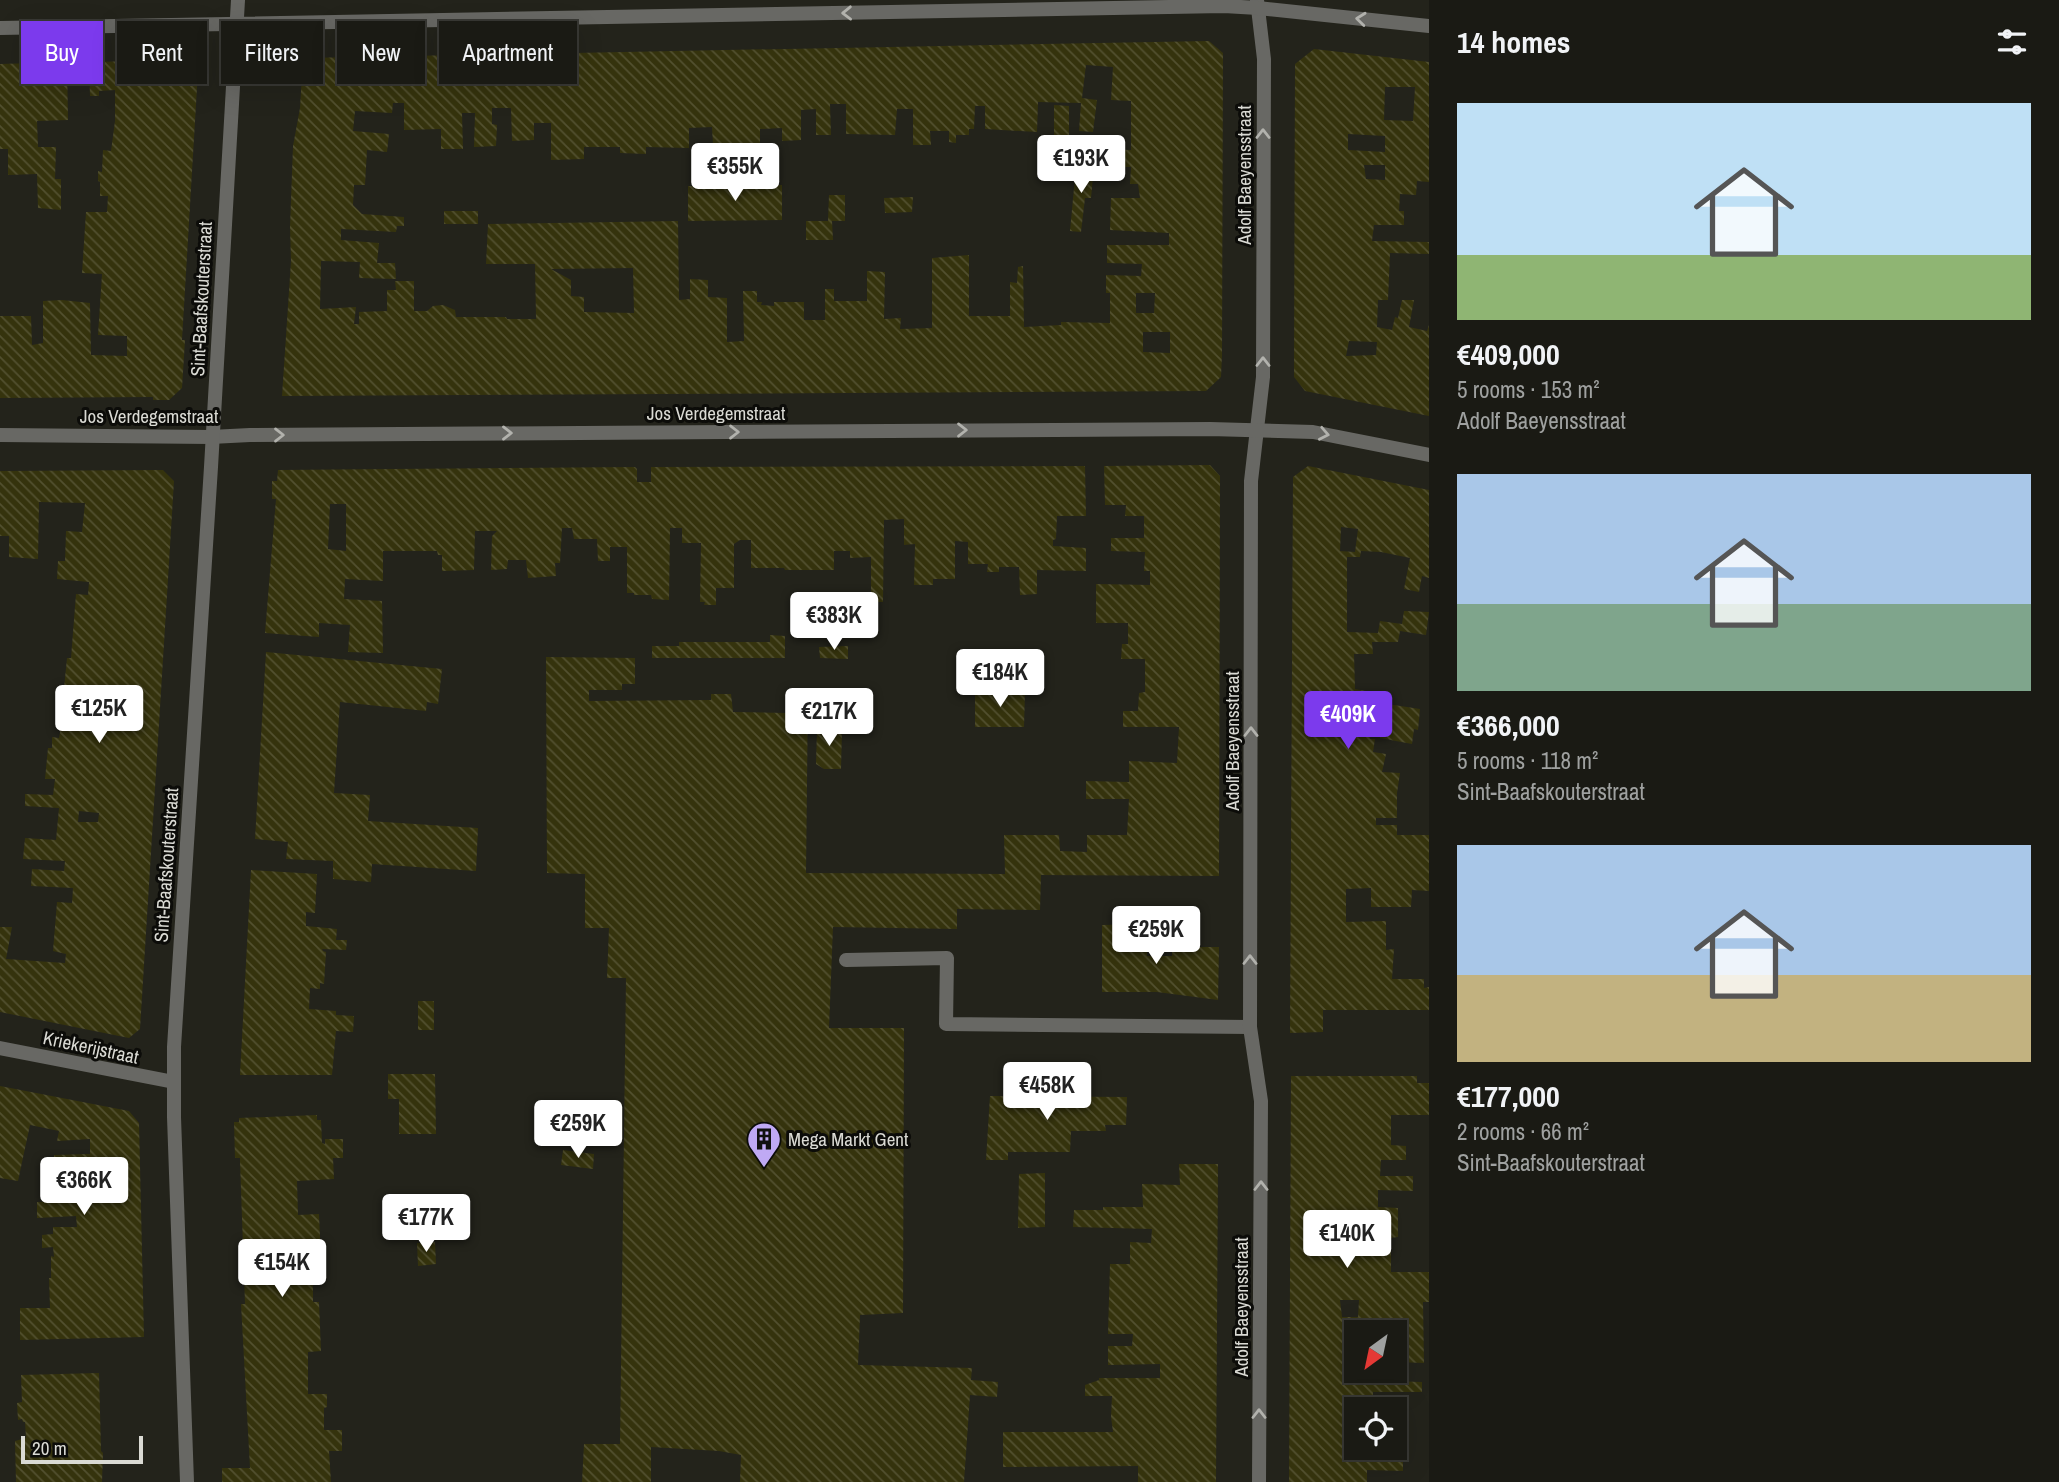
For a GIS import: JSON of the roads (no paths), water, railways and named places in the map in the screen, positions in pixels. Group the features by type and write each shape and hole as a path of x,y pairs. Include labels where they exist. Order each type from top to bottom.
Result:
{"street":[{"name":"Sint-Baafskouterstraat","path":"236,21 238,0"},
{"path":"323,21 1257,4 1429,26"},
{"name":"Adolf Baeyensstraat","path":"1257,4 1264,59 1263,377 1251,481 1250,1027 1261,1101 1259,1482"},
{"path":"0,28 221,23"},
{"name":"Sint-Baafskouterstraat","path":"187,1482 174,1047 232,84"},
{"name":"Jos Verdegemstraat","path":"0,435 211,437 1256,429 1313,432 1429,455"},
{"path":"846,960 947,958 946,1024 1250,1027"},
{"name":"Kriekerijstraat","path":"0,1048 173,1082"}],"place":[{"name":"Mega Markt Gent","path":"764,1169"}]}
